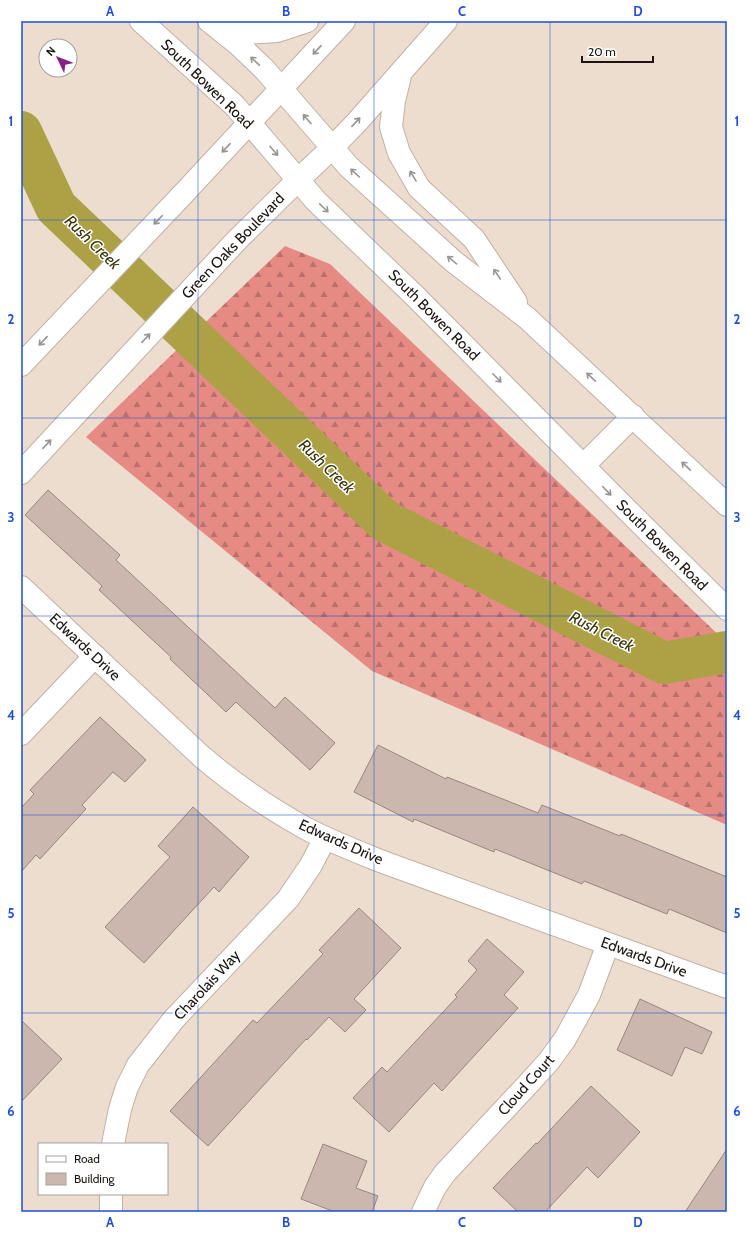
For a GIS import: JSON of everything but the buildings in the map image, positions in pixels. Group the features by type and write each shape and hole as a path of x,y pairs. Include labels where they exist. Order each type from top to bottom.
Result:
{"main road":[{"name":"South Bowen Road","path":"142,21 235,106 316,201 416,297 727,609"},
{"path":"209,21 239,45 265,70 348,167 453,261 527,318 720,499"},
{"path":"214,21 244,32 277,31 307,21"},
{"path":"21,365 282,89 344,21"},
{"name":"Green Oaks Boulevard","path":"21,473 237,240 298,179 332,148 446,21"},
{"path":"401,72 394,102 391,127 399,153 419,188 474,239 527,318"},
{"path":"584,466 632,416"},
{"name":"Edwards Drive","path":"21,587 201,756 219,771 264,803 307,829 384,862 727,987"},
{"path":"21,734 95,656"},
{"name":"Charolais Way","path":"114,1143 120,1109 127,1087 138,1065 174,1019 288,900 311,865 325,838"},
{"name":"Cloud Court","path":"423,1212 445,1173 549,1061 565,1039 589,996 608,944"},
{"path":"111,1195 111,1212"}],"green space":[{"path":"285,246 330,264 727,643 727,825 372,671 86,437"}],"waterway":[{"name":"Rush Creek","path":"21,132 56,207 385,521 664,663 727,652"}]}
